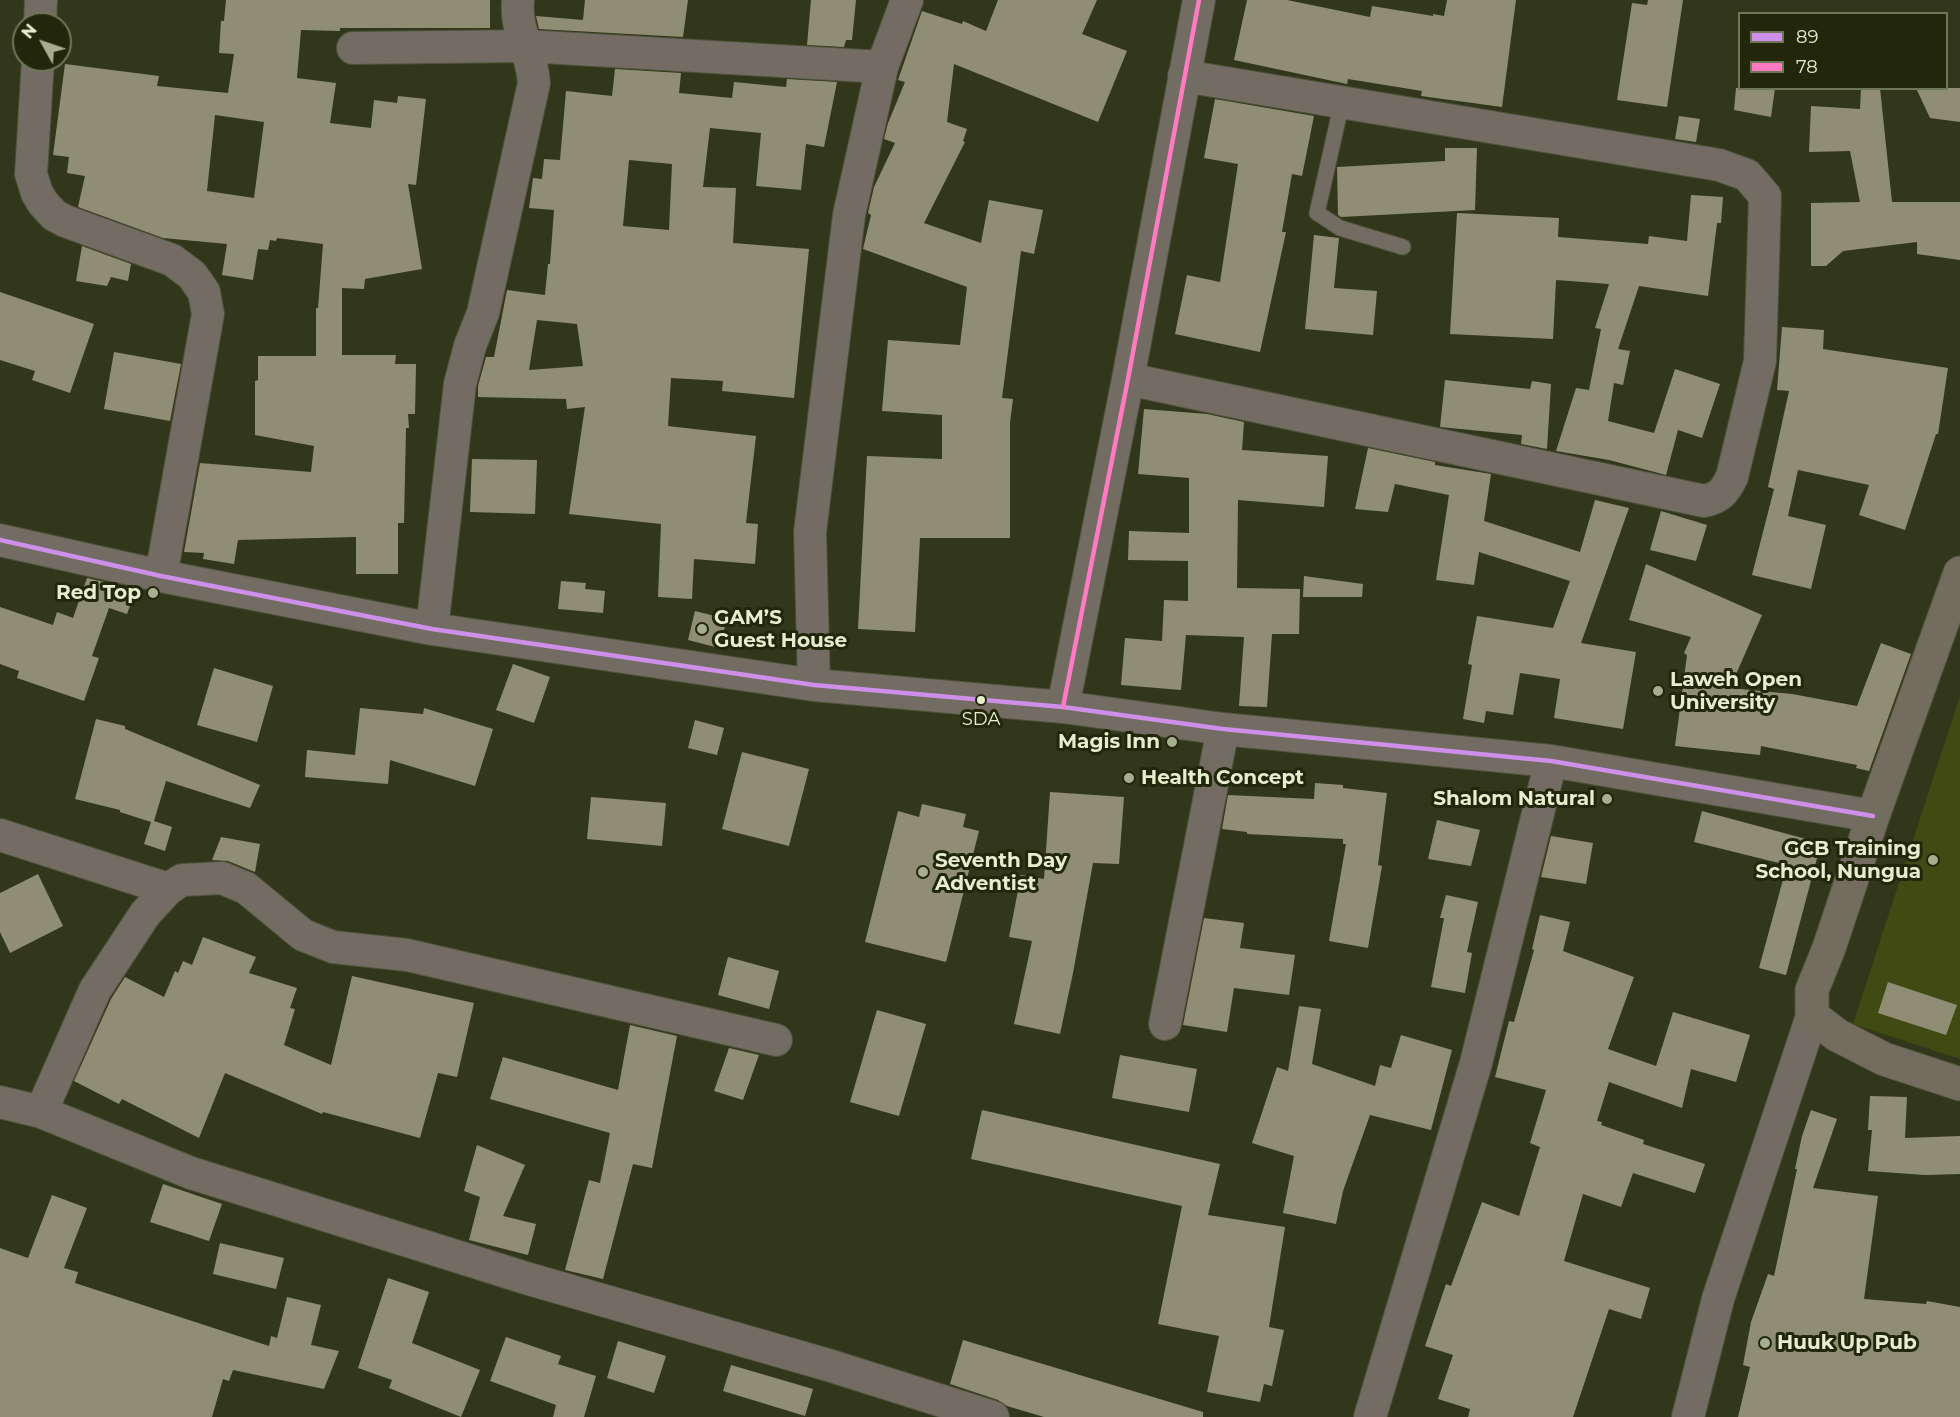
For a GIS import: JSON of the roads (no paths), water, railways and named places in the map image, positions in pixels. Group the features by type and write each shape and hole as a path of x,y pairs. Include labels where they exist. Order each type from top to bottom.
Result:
{"street":[{"path":"432,629 460,384 470,346 483,313 534,82 533,68 516,17 518,0"},
{"path":"814,685 810,532 849,215 882,67 907,0"},
{"path":"1063,706 1128,379 1199,0"},
{"path":"353,48 526,46 882,67"},
{"path":"37,72 31,174 37,194 43,203 54,215 65,221 172,260 192,275 204,292 208,314 160,576"},
{"path":"1128,379 1704,501 1715,499 1724,492 1732,477 1760,361 1765,196 1747,175 1719,165 1184,76"},
{"path":"0,540 160,576 432,629 814,685 1063,706 1223,729 1551,761 1873,816"},
{"path":"1688,1417 1718,1299 1812,1016 1812,990 1829,948 1873,816 1960,573"},
{"path":"1165,1024 1223,729"},
{"path":"1370,1417 1476,1063 1551,761"},
{"path":"0,835 168,889"},
{"path":"41,1112 95,990 145,914 168,889 182,880 222,878 246,888 303,935 333,947 407,955 776,1040"},
{"path":"1812,1016 1837,1035 1884,1059 1960,1084"},
{"path":"0,1102 41,1112 192,1173 530,1279 828,1365 993,1417"}],"lane":[{"path":"1342,102 1317,213 1340,228 1403,248"}],"place":[{"name":"Red Top","path":"153,593"},
{"name":"GAM’S Guest House","path":"702,629"},
{"name":"Laweh Open University","path":"1658,691"},
{"name":"SDA","path":"981,700"},
{"name":"Magis Inn","path":"1172,742"},
{"name":"Health Concept","path":"1129,778"},
{"name":"Shalom Natural","path":"1607,799"},
{"name":"GCB Training School, Nungua","path":"1933,860"},
{"name":"Seventh Day Adventist","path":"923,872"},
{"name":"Huuk Up Pub","path":"1765,1343"}]}
